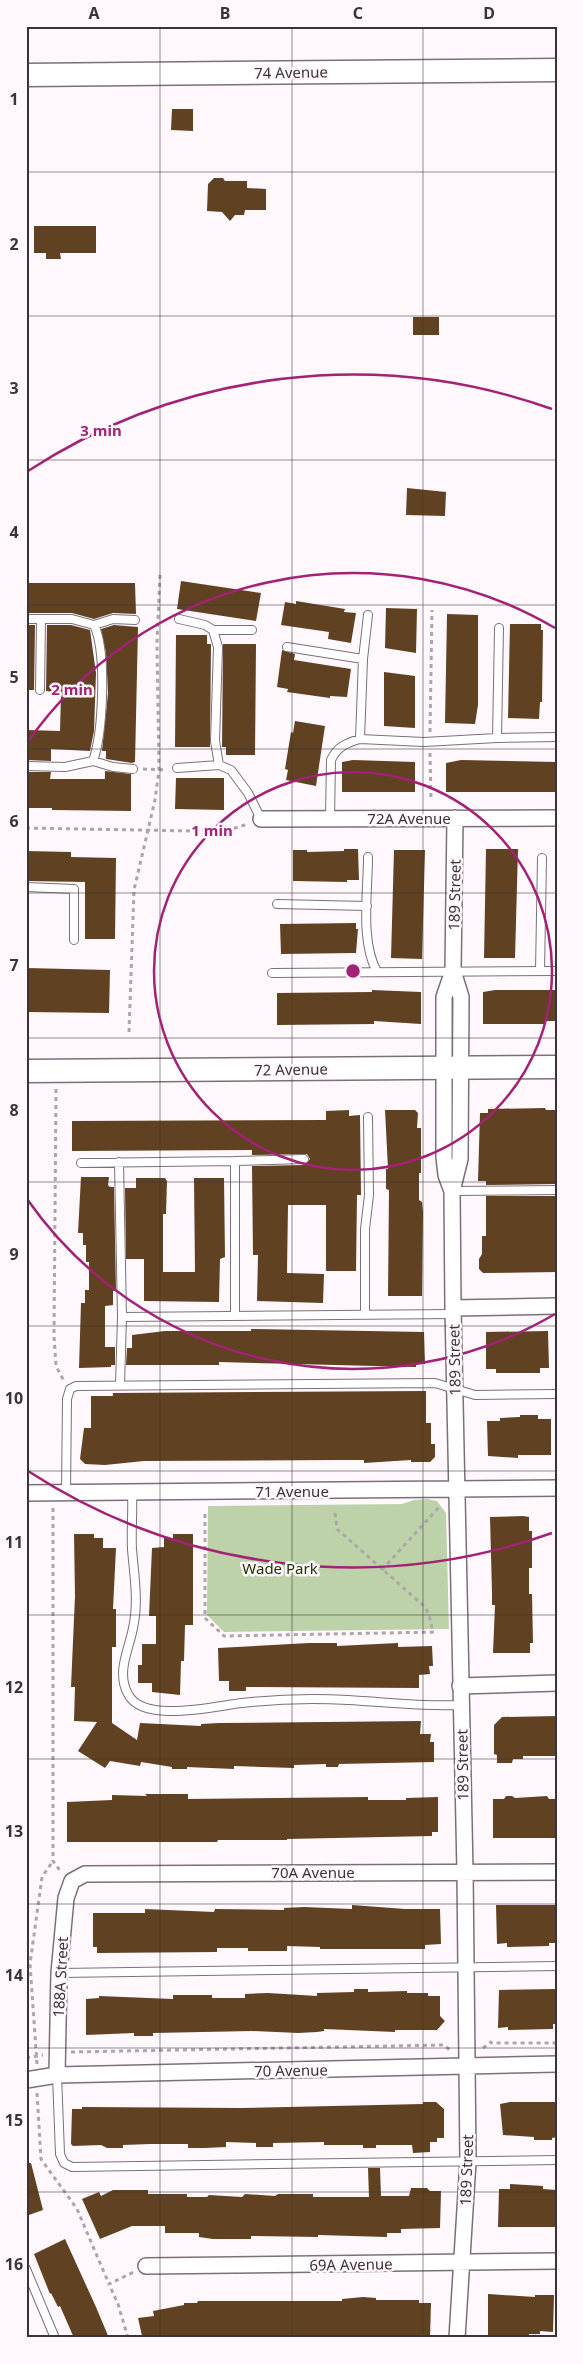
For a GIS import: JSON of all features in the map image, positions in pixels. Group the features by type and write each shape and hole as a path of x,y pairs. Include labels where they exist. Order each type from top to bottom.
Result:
{"street":[{"name":"74 Avenue","path":"26,74 557,70"},
{"name":"189 Street","path":"455,818 453,971 444,997 452,1068 444,1157 446,1175 452,1191 455,1490 465,1871 468,2161 460,2262 457,2338"},
{"name":"72A Avenue","path":"261,819 557,818"},
{"name":"72 Avenue","path":"26,1071 557,1067"},
{"path":"453,1311 557,1306"},
{"name":"71 Avenue","path":"26,1493 557,1488"},
{"path":"460,1686 557,1682"},
{"name":"70A Avenue","path":"67,1877 85,1874 557,1872"},
{"name":"188A Street","path":"57,2075 59,1974 67,1877"},
{"name":"70 Avenue","path":"32,2085 57,2075 557,2064"},
{"name":"69A Avenue","path":"146,2266 557,2261"}],"lane":[{"path":"360,739 368,614"},
{"path":"26,619 72,619 94,626 113,620 135,620"},
{"path":"40,690 41,619"},
{"path":"179,619 205,625 213,630 252,630"},
{"path":"93,761 100,738 101,661 100,642 94,626"},
{"path":"497,738 499,628"},
{"path":"213,630 218,647 215,741 219,765"},
{"path":"287,646 364,660"},
{"path":"330,819 331,760 334,752 341,746 360,739 430,742 557,737"},
{"path":"26,766 65,767 93,761 113,767 132,769"},
{"path":"177,768 225,766 237,776 261,819"},
{"path":"368,857 368,947 377,972"},
{"path":"540,971 542,858"},
{"path":"26,887 74,888 74,940"},
{"path":"277,904 368,906"},
{"path":"272,973 557,971"},
{"path":"366,1314 365,1228 369,1195 368,1117"},
{"path":"81,1163 304,1160"},
{"path":"234,1314 235,1161"},
{"path":"119,1162 122,1317 120,1385"},
{"path":"452,1191 557,1190"},
{"path":"122,1317 453,1311"},
{"path":"66,1492 68,1394 76,1386 435,1383 475,1395 557,1394"},
{"path":"132,1492 132,1546 136,1602 133,1629 124,1660 123,1677 127,1693 138,1706 148,1709 181,1711 265,1701 320,1699 428,1706 461,1705"},
{"path":"59,1974 557,1966"},
{"path":"57,2075 60,2154 64,2163 72,2167 557,2160"},
{"path":"26,2268 56,2338"}],"path":[{"path":"129,1032 134,890 159,770 157,642 160,574"},
{"path":"431,800 432,610"},
{"path":"132,769 159,770 177,768"},
{"path":"26,828 194,832 232,829"},
{"path":"56,1105 54,1336 56,1366 64,1381"},
{"path":"36,2056 30,1964 42,1877 53,1861 53,1503"},
{"path":"382,1570 440,1506"},
{"path":"336,1513 337,1529 424,1606 429,1615 433,1632"},
{"path":"205,1514 205,1618 224,1636 438,1632"},
{"path":"53,1861 67,1877"},
{"path":"478,2052 490,2042 492,2044 557,2042"},
{"path":"66,2052 444,2045 452,2052"},
{"path":"26,2058 46,2055"},
{"path":"32,2085 41,2159 77,2209 121,2312 128,2338"},
{"path":"109,2284 122,2278"}],"green space":[{"name":"Wade Park","path":"427,1499 437,1501 446,1513 449,1629 224,1632 207,1615 208,1506 402,1504 414,1500"}],"building":[{"path":"172,109 193,109 193,131 171,130"},
{"path":"214,178 223,178 225,181 247,181 247,188 266,189 266,210 245,210 244,215 235,215 230,221 222,212 207,211 208,184"},
{"path":"34,226 96,226 96,253 60,253 61,259 46,259 46,253 34,253"},
{"path":"413,317 439,317 439,335 413,335"},
{"path":"407,488 446,492 445,516 406,515"},
{"path":"181,581 261,593 256,621 177,609"},
{"path":"26,583 135,583 136,614 113,613 94,619 72,613 26,613"},
{"path":"296,601 345,609 344,612 356,613 351,643 328,639 329,632 281,625 285,602 296,604"},
{"path":"386,608 417,609 416,653 385,648"},
{"path":"447,614 478,615 478,705 475,724 445,723"},
{"path":"510,624 541,624 541,630 543,630 542,702 540,702 539,719 508,718"},
{"path":"26,625 35,625 34,690 26,690"},
{"path":"47,625 71,625 90,630 96,673 94,731 90,751 51,749 51,761 26,760 26,730 60,731 61,693 46,691"},
{"path":"114,625 138,627 135,762 132,763 106,759 106,751 102,751 108,693 106,653 101,629"},
{"path":"176,635 207,635 207,644 211,644 210,747 175,747"},
{"path":"223,644 256,644 255,755 226,755 226,747 222,747"},
{"path":"282,650 295,654 294,660 351,669 347,697 330,696 330,698 287,692 288,689 277,687"},
{"path":"384,672 415,676 415,728 384,726"},
{"path":"295,721 325,726 316,786 286,780 288,770 285,769 291,732 293,733"},
{"path":"353,760 415,762 415,792 342,792 342,762"},
{"path":"461,760 557,762 557,792 446,792 446,763"},
{"path":"105,771 131,774 131,811 26,808 26,772 51,772 50,779 105,779"},
{"path":"176,778 224,778 224,810 175,809"},
{"path":"344,849 358,849 359,880 347,880 347,882 293,881 293,850 307,850 307,852 344,851"},
{"path":"486,849 518,849 515,958 484,958"},
{"path":"394,850 425,850 422,959 391,958"},
{"path":"26,851 71,852 71,857 116,858 115,939 85,939 85,882 26,881"},
{"path":"356,923 356,929 358,929 356,953 281,954 280,924"},
{"path":"26,968 110,970 109,1013 26,1012"},
{"path":"372,990 421,992 421,1024 374,1021 374,1024 277,1025 277,993 372,992"},
{"path":"495,990 557,990 557,1021 544,1021 544,1024 483,1024 483,992"},
{"path":"545,1108 546,1110 557,1110 557,1184 486,1185 486,1181 478,1181 480,1113 488,1113 488,1109"},
{"path":"349,1110 349,1116 360,1115 361,1195 357,1195 356,1271 326,1271 326,1205 288,1205 287,1273 324,1274 323,1303 257,1301 258,1255 253,1255 252,1166 305,1165 310,1159 307,1154 252,1155 252,1150 72,1151 72,1121 326,1120 326,1111"},
{"path":"385,1110 415,1110 418,1113 417,1128 421,1128 419,1200 422,1202 423,1212 422,1296 388,1296 389,1190 386,1189 386,1169 388,1169"},
{"path":"81,1177 109,1177 108,1185 114,1187 116,1291 113,1291 113,1305 105,1306 105,1347 115,1347 115,1365 111,1365 111,1367 79,1368 81,1303 85,1303 85,1290 89,1290 89,1262 86,1262 86,1245 83,1245 83,1233 78,1233"},
{"path":"136,1178 165,1178 167,1181 166,1214 163,1214 163,1272 195,1272 194,1178 224,1178 225,1257 220,1259 219,1302 144,1301 144,1259 126,1259 125,1188 136,1188"},
{"path":"486,1196 557,1196 557,1272 483,1273 479,1269 479,1259 482,1254 482,1236 486,1236"},
{"path":"251,1329 424,1332 425,1364 416,1364 416,1367 219,1362 219,1365 126,1365 127,1348 132,1348 132,1335 165,1331 251,1331"},
{"path":"548,1331 549,1368 540,1368 540,1373 496,1373 496,1369 486,1369 486,1332"},
{"path":"426,1391 426,1423 431,1423 431,1444 435,1444 435,1457 430,1462 411,1462 411,1460 364,1463 364,1460 144,1461 105,1465 85,1464 80,1459 84,1428 91,1428 91,1396 113,1396 113,1393"},
{"path":"520,1415 538,1415 538,1419 551,1419 551,1455 518,1455 518,1458 488,1456 487,1421 500,1421 500,1418 520,1417"},
{"path":"490,1517 529,1517 529,1531 532,1531 532,1568 529,1568 529,1594 532,1594 533,1643 530,1643 530,1653 493,1653 495,1605 492,1605"},
{"path":"74,1534 94,1534 94,1538 103,1538 103,1548 116,1548 113,1609 116,1609 116,1647 112,1647 112,1723 137,1740 140,1723 201,1726 201,1724 219,1723 421,1721 420,1734 431,1734 430,1742 434,1742 434,1762 339,1764 338,1767 326,1767 326,1764 294,1765 294,1768 234,1766 234,1769 187,1767 187,1769 172,1769 172,1767 141,1762 140,1766 110,1761 105,1768 78,1751 97,1722 74,1721 75,1687 71,1687 75,1596"},
{"path":"173,1534 193,1534 193,1625 185,1625 184,1661 181,1661 180,1695 152,1692 152,1683 138,1683 138,1665 142,1665 142,1644 156,1644 156,1616 149,1616 152,1548 164,1547 164,1538 173,1538"},
{"path":"337,1643 337,1646 398,1643 398,1647 432,1646 433,1666 429,1666 430,1674 419,1675 419,1688 246,1687 246,1691 229,1691 229,1681 219,1681 218,1648"},
{"path":"557,1716 557,1756 523,1756 523,1759 513,1759 512,1763 497,1763 497,1755 494,1754 494,1725 502,1717"},
{"path":"145,1794 188,1794 188,1799 368,1797 368,1800 406,1800 406,1798 438,1797 438,1832 432,1832 432,1836 218,1840 217,1842 67,1842 67,1802 112,1800 112,1795 147,1796"},
{"path":"506,1796 515,1798 547,1796 549,1799 557,1799 557,1838 493,1838 493,1799 504,1799"},
{"path":"352,1905 405,1909 440,1909 441,1944 425,1945 425,1949 320,1949 320,1947 287,1946 287,1951 248,1951 248,1948 217,1948 217,1952 97,1953 97,1947 93,1947 93,1913 145,1913 145,1909 214,1912 215,1909 284,1910 284,1908 304,1907 352,1909"},
{"path":"496,1905 557,1905 557,1943 549,1943 549,1946 507,1947 507,1943 497,1944"},
{"path":"354,1989 368,1989 368,1992 407,1991 407,1993 428,1993 428,1996 440,1996 440,2016 445,2021 437,2030 395,2030 395,2032 324,2029 324,2031 298,2033 252,2031 153,2033 153,2036 134,2036 134,2033 86,2035 86,1999 99,1998 99,1996 173,1999 173,1995 212,1995 212,1998 245,1998 245,1994 268,1993 317,1996 317,1993 354,1992"},
{"path":"557,1989 557,2024 553,2024 553,2029 508,2030 508,2027 498,2028 499,1990"},
{"path":"423,2102 436,2102 444,2109 444,2138 437,2138 437,2142 430,2142 430,2152 413,2153 412,2145 376,2145 376,2148 363,2148 363,2145 324,2145 324,2142 273,2143 273,2147 256,2147 256,2143 226,2142 226,2147 205,2148 188,2148 188,2144 123,2145 123,2148 107,2148 101,2145 73,2146 71,2144 72,2109 82,2109 82,2107 241,2108 423,2104"},
{"path":"510,2102 557,2102 557,2137 552,2138 552,2140 534,2140 534,2137 503,2135 500,2104"},
{"path":"26,2163 31,2163 43,2210 26,2216"},
{"path":"368,2168 380,2168 381,2196 409,2196 411,2188 427,2188 430,2191 441,2191 440,2228 401,2229 401,2233 387,2233 387,2237 318,2235 318,2237 251,2236 251,2239 213,2239 199,2237 199,2233 165,2233 165,2226 132,2226 100,2239 82,2199 99,2192 101,2196 113,2190 148,2190 148,2194 187,2194 187,2197 207,2197 209,2195 242,2197 245,2194 275,2196 278,2194 313,2194 313,2197 369,2197"},
{"path":"510,2184 543,2186 543,2189 557,2190 557,2223 555,2223 555,2227 498,2227 499,2189 510,2189"},
{"path":"65,2239 109,2338 74,2338 60,2306 58,2307 50,2294 34,2254"},
{"path":"488,2294 535,2297 535,2295 554,2295 553,2332 540,2331 540,2334 529,2334 529,2338 488,2337"},
{"path":"376,2298 376,2300 419,2300 419,2303 431,2303 430,2338 144,2338 138,2318 154,2316 153,2311 184,2305 184,2303 197,2303 198,2301 342,2301 342,2299"}]}
